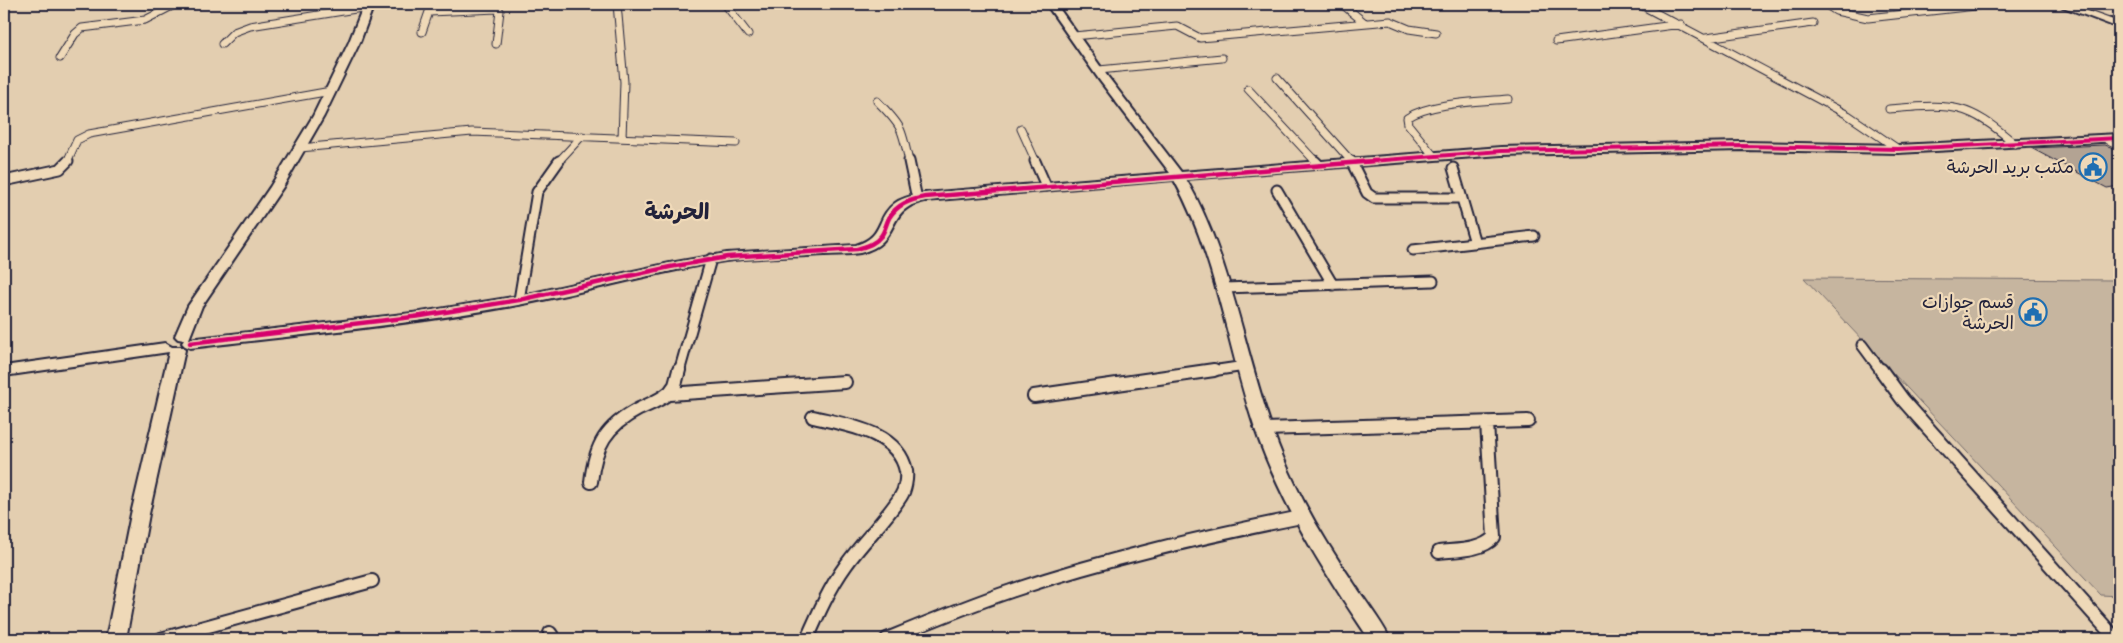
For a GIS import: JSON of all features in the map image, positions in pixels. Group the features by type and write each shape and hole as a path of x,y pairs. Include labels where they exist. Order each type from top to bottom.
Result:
{"street":[{"path":"60,58 79,30 145,20 179,4"},
{"path":"222,44 234,32 250,26 368,6 416,4"},
{"path":"422,32 429,12 430,6 427,4"},
{"path":"617,4 624,82 622,138"},
{"path":"725,4 748,34"},
{"path":"1051,4 1178,176 1200,222 1223,288 1263,429 1277,466 1301,517 1380,639"},
{"path":"1342,4 1366,23"},
{"path":"1639,4 1681,24 1848,115 1898,148"},
{"path":"1825,4 1836,11 1868,18 1994,4"},
{"path":"2060,4 2119,25"},
{"path":"116,639 138,524 178,344 195,306 268,202 300,148 331,91 368,6"},
{"path":"429,12 497,8 500,11 496,44"},
{"path":"1074,36 1182,26 1192,36 1200,38 1390,21 1409,29 1436,34"},
{"path":"1706,38 1813,23"},
{"path":"1556,41 1681,24"},
{"path":"1099,70 1222,58"},
{"path":"1277,78 1351,162 1364,190 1374,198 1461,198"},
{"path":"1248,89 1318,164"},
{"path":"4,181 60,169 67,163 77,140 89,134 331,91"},
{"path":"1433,155 1408,124 1407,118 1410,114 1430,108 1508,98"},
{"path":"877,101 897,121 902,130 917,199"},
{"path":"1889,109 1945,104 1955,106 1985,119 2015,144"},
{"path":"1022,129 1046,186"},
{"path":"300,148 472,132 736,143"},
{"path":"520,300 537,192 542,181 582,136"},
{"path":"4,371 178,344 394,320 520,300 711,259 750,254 843,250 865,247 880,238 896,210 901,205 917,199 966,192 1501,151 1742,146 1898,148 2113,138 2119,145"},
{"path":"1453,168 1475,243"},
{"path":"1277,190 1333,285"},
{"path":"1413,250 1534,236"},
{"path":"669,394 679,376 711,259"},
{"path":"1223,288 1433,281"},
{"path":"1862,345 1903,400 2116,639"},
{"path":"1034,396 1245,366"},
{"path":"591,482 592,461 597,445 605,434 628,416 669,394 845,382"},
{"path":"806,639 844,566 902,494 906,474 898,454 887,440 878,435 813,417"},
{"path":"1263,429 1528,421"},
{"path":"1439,552 1490,543 1494,537 1487,423"},
{"path":"887,639 990,598 1046,580 1170,547 1301,517"},
{"path":"161,639 372,581"}],"shaded area":[{"path":"1804,278 2119,280 2119,596 2101,595"}],"building":[{"name":"مكتب بريد الحرشة","path":"2105,145 2119,150 2119,186 2107,188 2031,148"}],"cycle path":[{"path":"190,343 421,316 519,300 670,267 727,257 857,249 868,246 881,236 889,218 899,206 911,200 932,196 1501,151 1742,146 1898,149 2119,138"}],"place":[{"name":"مكتب بريد الحرشة","path":"2093,167"},
{"name":"قسم جوازات الحرشة","path":"2033,312"}],"district":[{"name":"الحرشة","path":"677,211"}]}
